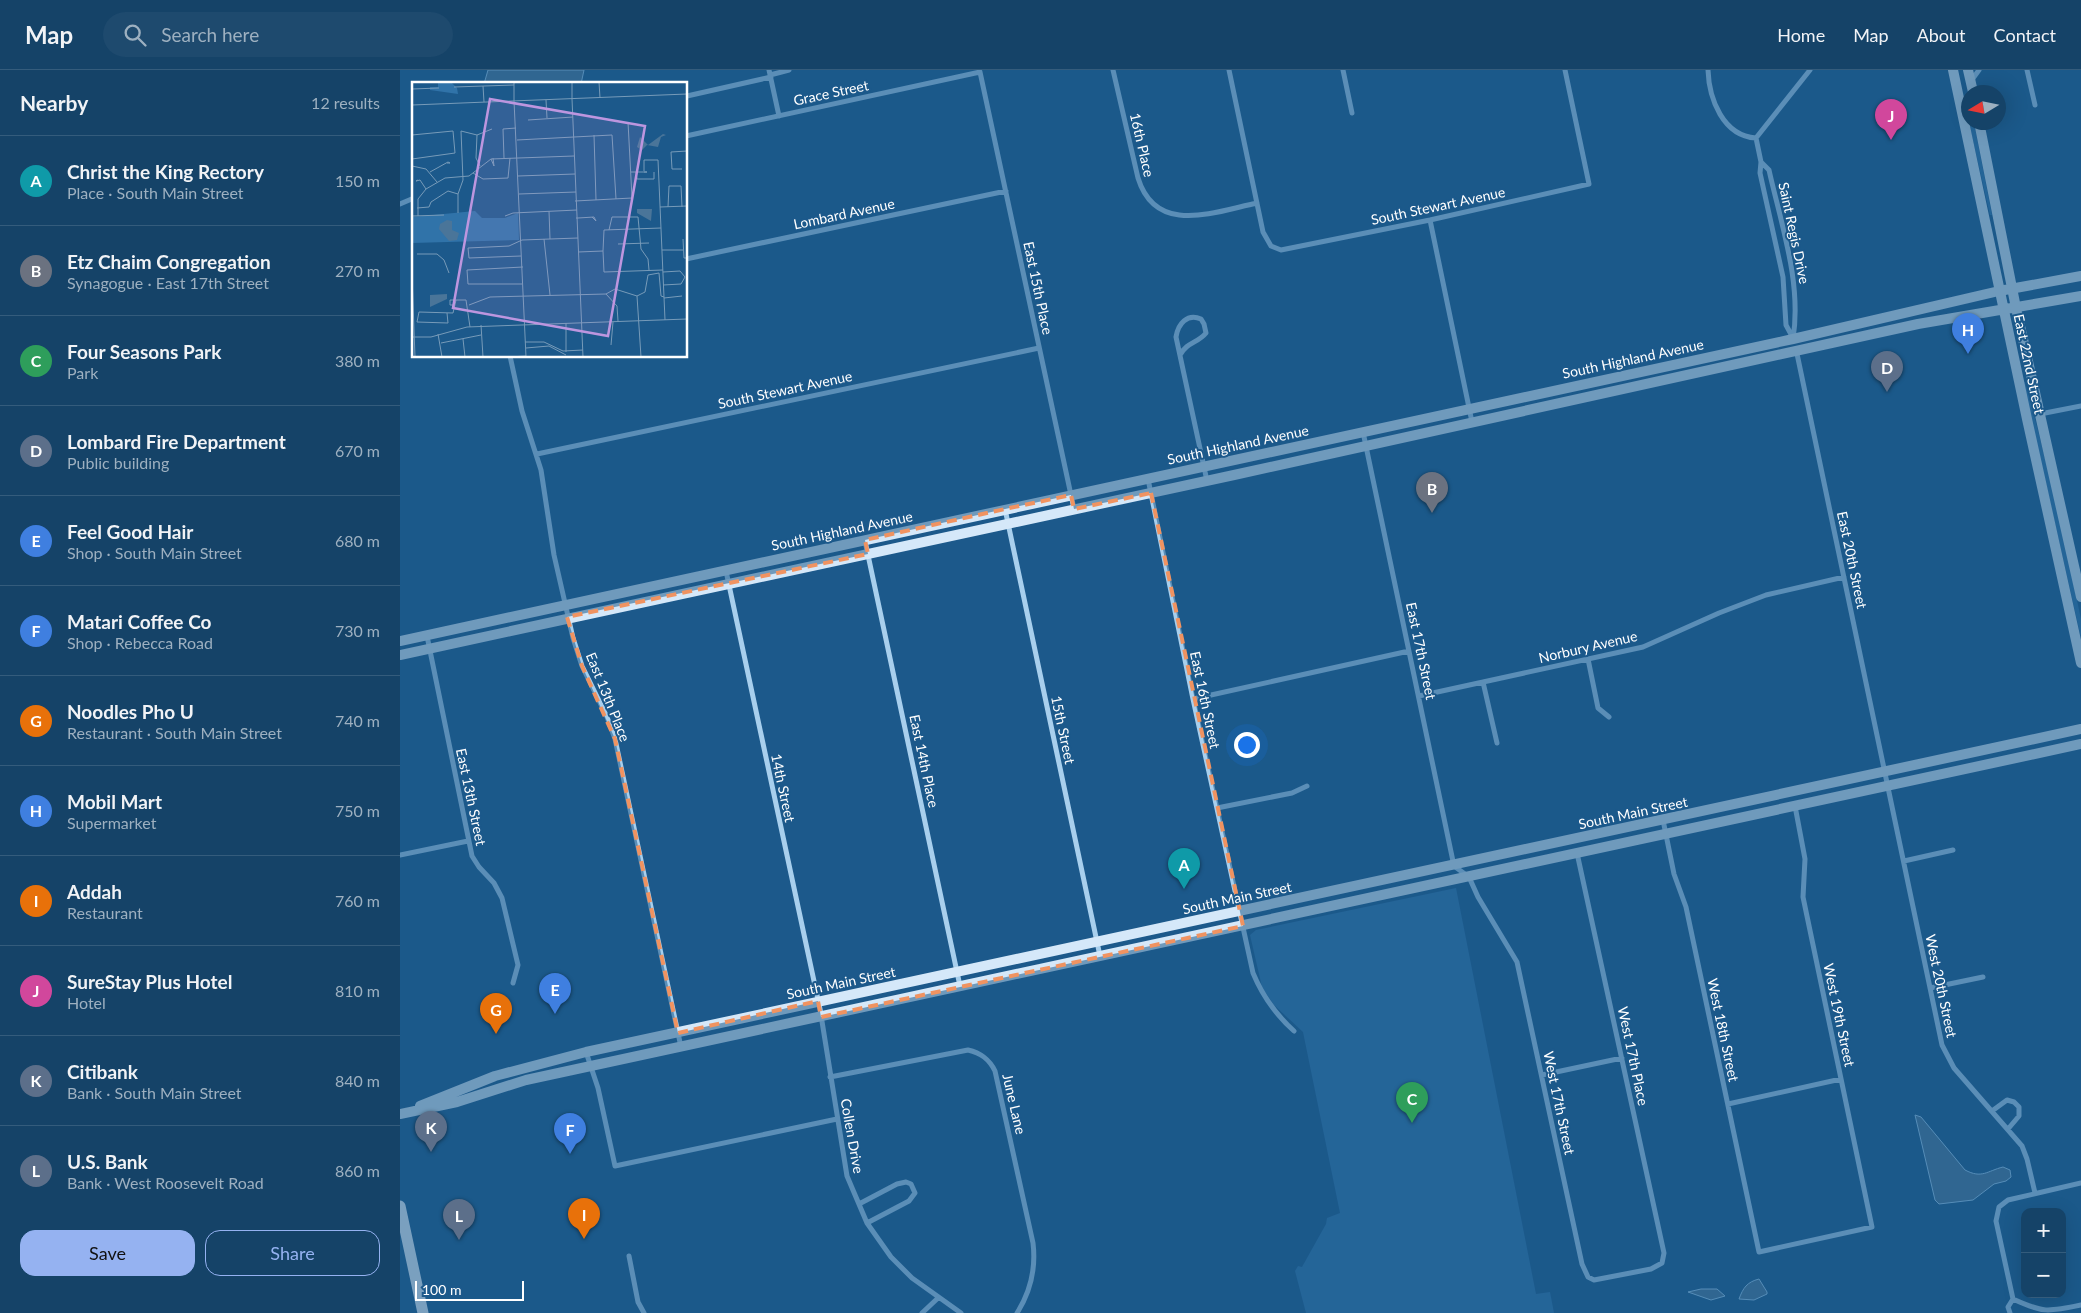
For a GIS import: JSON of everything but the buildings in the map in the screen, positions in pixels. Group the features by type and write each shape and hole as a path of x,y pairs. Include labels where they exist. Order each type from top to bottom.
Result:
{"main road":[{"path":"400,1206 422,1313"}],"street":[{"path":"688,96 789,70"},
{"name":"16th Place","path":"1113,70 1138,178 1142,190 1153,204 1171,214 1186,217 1257,203"},
{"path":"1229,70 1257,203"},
{"path":"1343,70 1352,113"},
{"name":"South Stewart Avenue","path":"1257,203 1266,241 1276,249 1291,249 1589,184 1565,70"},
{"path":"1708,70 1713,102 1722,118 1744,137 1756,138 1810,70"},
{"name":"East 22nd Street","path":"1954,70 1999,291 2081,664"},
{"path":"1968,70 1972,85"},
{"path":"1971,82 1979,70"},
{"path":"2027,70 2035,105"},
{"name":"Grace Street","path":"688,136 980,72"},
{"name":"East 15th Place","path":"980,72 1074,509"},
{"path":"770,74 779,116"},
{"name":"East 22nd Street","path":"1981,130 2016,308 2081,597"},
{"name":"Saint Regis Drive","path":"1756,138 1761,162 1760,173 1783,277 1786,325 1793,339"},
{"name":"Saint Regis Drive","path":"1761,162 1769,170 1793,275 1796,325 1793,339"},
{"name":"Lombard Avenue","path":"688,259 1006,190"},
{"path":"400,204 412,199"},
{"path":"1430,220 1472,423"},
{"path":"1775,240 1784,237"},
{"path":"1783,277 1793,275"},
{"name":"South Highland Avenue","path":"400,641 1793,339 2012,288 2081,276"},
{"name":"South Highland Avenue","path":"400,655 567,617 1151,493 1918,324 2081,296"},
{"path":"1180,355 1184,347 1206,333 1201,319 1188,318 1178,330 1176,337 1207,480"},
{"name":"East 20th Street","path":"1793,339 1888,786"},
{"name":"South Stewart Avenue","path":"537,454 1039,348"},
{"name":"East 13th Place","path":"510,358 522,411 537,454 567,617 582,666 607,717 615,739 681,1047"},
{"path":"2040,414 2081,406"},
{"name":"East 17th Street","path":"1363,432 1419,696 1461,872"},
{"name":"East 16th Street","path":"1148,479 1193,699 1253,973 1260,990 1280,1018 1294,1031"},
{"name":"15th Street","path":"1005,509 1100,956"},
{"name":"East 14th Place","path":"865,540 960,986"},
{"name":"14th Street","path":"726,571 819,1009"},
{"name":"Norbury Avenue","path":"1419,696 1642,647 1719,613 1766,595 1844,577"},
{"name":"East 13th Street","path":"427,636 472,856 479,867 494,883 502,898 518,965 513,983"},
{"path":"1193,699 1410,651"},
{"path":"1588,659 1598,708 1609,717"},
{"path":"1483,682 1497,743"},
{"name":"South Main Street","path":"403,1113 433,1099 495,1076 586,1052 678,1033 960,986 1243,926 1662,820 2081,729"},
{"name":"South Main Street","path":"403,1113 457,1102 526,1080 681,1047 957,972 1240,911 1577,853 2081,744"},
{"path":"1217,808 1292,793 1308,786"},
{"name":"West 20th Street","path":"1888,786 1940,1037 1946,1055 1954,1068 2008,1128 2025,1153 2035,1193"},
{"name":"West 19th Street","path":"1757,1246 1758,1252 1872,1227 1803,896 1806,858 1795,806"},
{"name":"West 18th Street","path":"1662,820 1676,880 1686,907 1757,1246"},
{"path":"400,855 468,841"},
{"path":"1904,861 1953,850"},
{"name":"West 17th Place","path":"1577,853 1664,1253 1662,1263"},
{"name":"West 17th Street","path":"1461,872 1502,934 1517,962 1582,1264 1588,1277 1600,1280 1651,1269 1662,1263"},
{"path":"1930,988 1983,977"},
{"name":"Collen Drive","path":"819,1009 847,1176 867,1222 895,1261 938,1298 961,1313"},
{"name":"June Lane","path":"830,1078 968,1050 983,1055 990,1062 995,1071 1033,1243 1034,1263 1031,1284 1026,1300 1017,1313"},
{"path":"586,1052 598,1088 615,1166 837,1119"},
{"path":"1542,1075 1622,1058"},
{"path":"1728,1104 1841,1079"},
{"path":"1992,1111 2007,1100 2014,1102 2019,1107 2019,1116 2008,1128"},
{"path":"859,1204 901,1182 911,1184 914,1187 915,1192 909,1202 867,1222"},
{"path":"2010,1313 2008,1307 2013,1300 1996,1221 2000,1207 2012,1199 2081,1183"},
{"path":"629,1256 638,1302 644,1313"},
{"path":"922,1313 938,1298"},
{"path":"2013,1300 2038,1311 2053,1312 2081,1305"}],"highlighted area":[{"path":"1151,493 1243,926 821,1017 818,1001 678,1033 615,739 582,666 567,617 868,554 865,540 1005,509 1071,495 1074,509"}],"shaded area":[{"path":"488,70 584,70 581,82 485,82"},
{"path":"1971,130 1975,130 1992,215 1990,215"},
{"path":"2023,382 2025,382 2033,411 2062,529 2081,619 2081,638"},
{"path":"1456,888 1536,1294 1550,1292 1554,1313 1306,1313 1295,1271 1298,1266 1302,1267 1326,1224 1327,1218 1340,1213 1303,1032 1274,1005 1262,987 1250,935 1256,930"},
{"path":"1915,1115 1921,1117 1965,1170 1980,1174 2003,1167 2010,1170 2011,1177 2006,1181 1994,1184 1973,1200 1939,1204 1935,1200"},
{"path":"1759,1279 1767,1294 1754,1300 1739,1299 1746,1286"},
{"path":"1701,1289 1717,1289 1725,1296 1711,1300 1688,1292"}],"place":[{"name":"SureStay Plus Hotel","path":"1891,140"},
{"name":"Mobil Mart","path":"1968,354"},
{"name":"Lombard Fire Department","path":"1887,392"},
{"name":"Etz Chaim Congregation","path":"1432,513"},
{"name":"Christ the King Rectory","path":"1184,889"},
{"name":"Feel Good Hair","path":"555,1014"},
{"name":"Noodles Pho U","path":"496,1034"},
{"name":"Four Seasons Park","path":"1412,1123"},
{"name":"Citibank","path":"431,1152"},
{"name":"Matari Coffee Co","path":"570,1154"},
{"name":"Addah","path":"584,1239"},
{"name":"U.S. Bank","path":"459,1240"}]}
